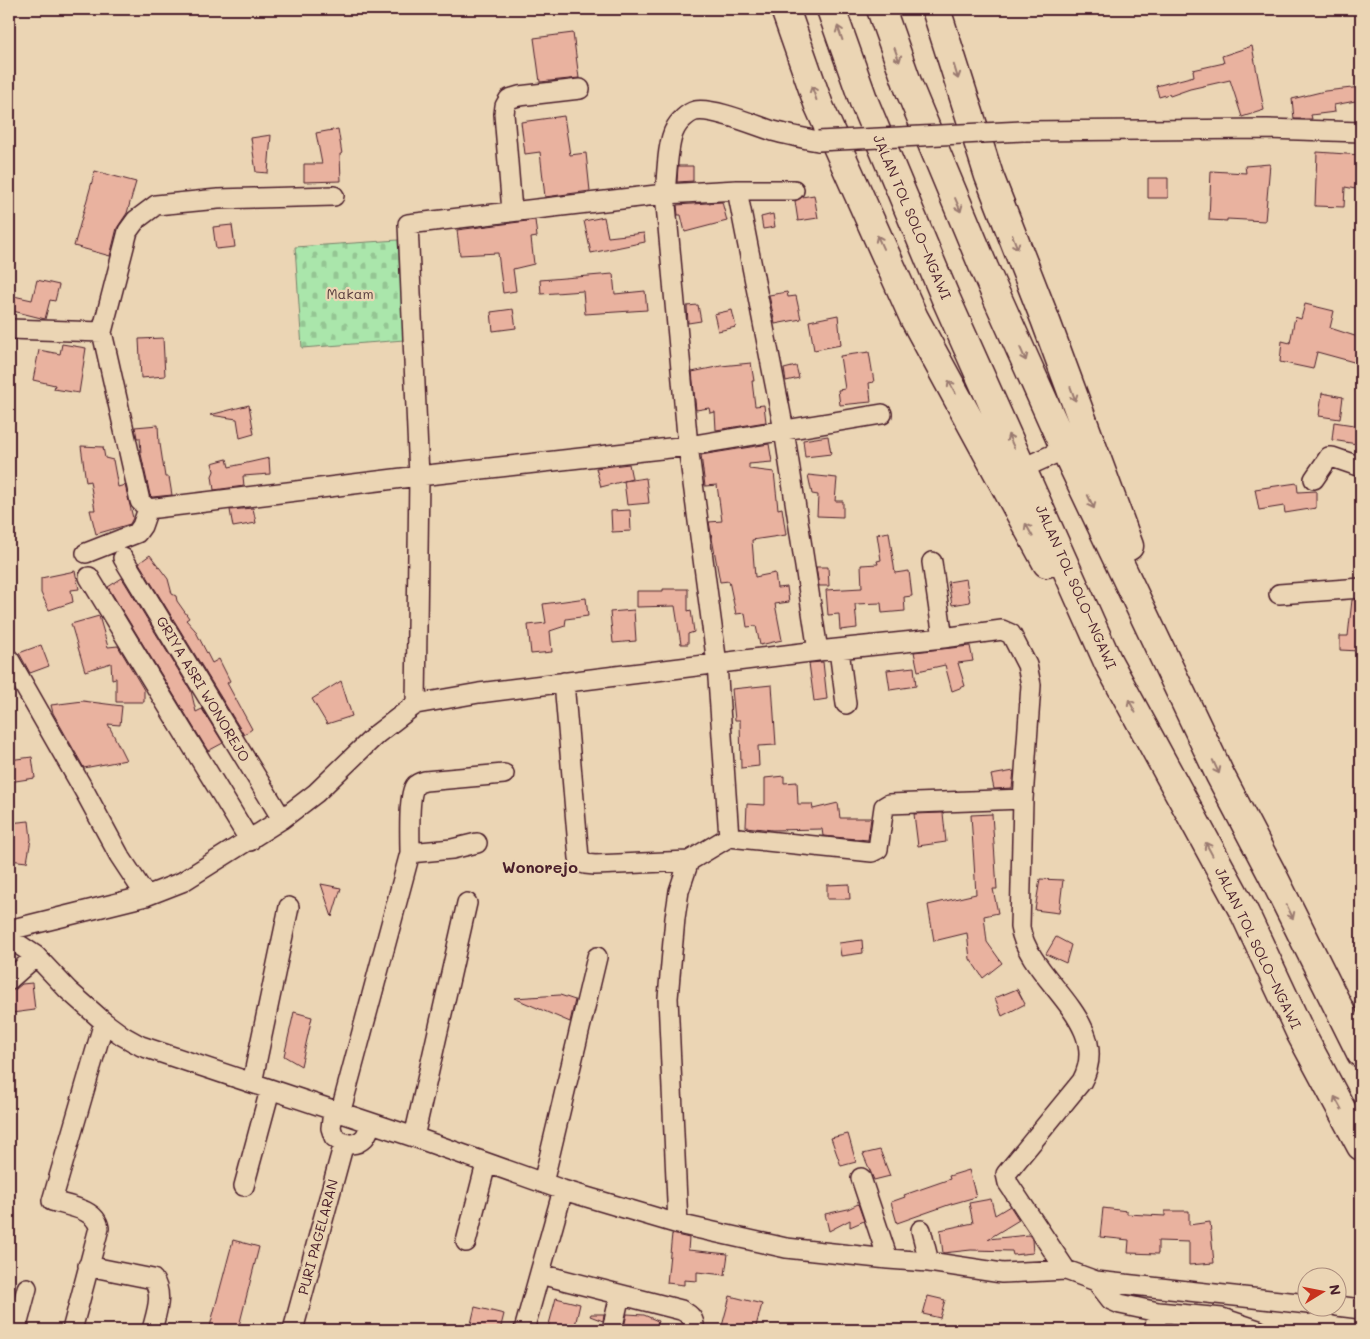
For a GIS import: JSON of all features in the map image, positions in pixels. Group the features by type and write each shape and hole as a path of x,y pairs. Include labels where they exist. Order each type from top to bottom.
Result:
{"highway":[{"path":"785,9 819,106 914,318 1064,595 1108,662"},
{"name":"JALAN TOL SOLO–NGAWI","path":"831,9 864,102 946,299 1108,662 1245,914 1301,1034 1361,1146"},
{"path":"881,9 909,88 984,268 1065,449 1220,775 1273,876 1361,1053"},
{"path":"936,9 989,176 1048,328 1195,723"}],"street":[{"path":"512,211 506,149 505,106 509,99 519,96 580,89"},
{"path":"729,837 717,664 688,446 664,194 671,140 675,128 683,118 695,111 720,112 794,137 818,141 1023,130 1267,129 1361,132"},
{"path":"737,190 784,430 818,651"},
{"path":"416,704 419,476 408,224 664,194 737,190 794,190"},
{"path":"334,196 218,199 156,205 136,220 128,231 102,332 140,502 148,509 688,446 882,414"},
{"path":"9,329 102,332"},
{"path":"1023,468 1065,449"},
{"path":"1314,479 1329,457 1361,467"},
{"path":"86,553 137,533 142,526 148,509"},
{"name":"GRIYA ASRI WONOREJO","path":"123,558 282,819"},
{"path":"932,562 943,638"},
{"path":"89,577 250,841"},
{"path":"1279,594 1361,588"},
{"path":"9,930 146,896 182,882 250,841 282,819 316,793 377,734 416,704 479,693 564,682 818,651 1006,631 1011,634 1027,665 1031,680 1023,799 1020,927 1022,937 1030,954 1084,1029 1089,1042 1090,1057 1088,1070 1082,1081 1006,1176 1008,1183 1066,1270"},
{"path":"839,650 846,704"},
{"path":"9,659 119,855 146,896"},
{"path":"564,682 580,858 584,864 689,861 729,837 872,852 878,849 884,807 889,804 1023,799"},
{"path":"372,1124 364,1138 356,1143 344,1143 334,1137 332,1128 410,853 411,796 414,788 425,781 504,774"},
{"path":"410,853 452,849 477,843"},
{"path":"678,1224 668,998 679,891 689,861"},
{"path":"414,1137 467,903"},
{"path":"252,1083 289,907"},
{"path":"9,938 36,956 68,990 104,1022 141,1046 414,1137 563,1190 678,1224 786,1248 888,1260 929,1262 1002,1272 1066,1270 1096,1281 1298,1303"},
{"path":"9,980 36,956"},
{"path":"543,1183 597,957"},
{"path":"72,1330 99,1228 98,1221 89,1213 52,1201 104,1022"},
{"path":"244,1186 270,1090"},
{"name":"PURI PAGELARAN","path":"293,1330 344,1143"},
{"path":"466,1242 486,1164"},
{"path":"861,1178 888,1260"},
{"path":"524,1330 563,1190"},
{"path":"921,1230 929,1262"},
{"path":"88,1266 153,1279 158,1286 160,1294 152,1330"},
{"path":"540,1274 681,1310 690,1314 694,1322 694,1330"},
{"path":"1096,1281 1111,1300 1120,1304 1158,1312 1222,1318 1258,1330"},
{"path":"16,1330 27,1288"},
{"path":"612,1330 620,1295"},
{"path":"1348,1307 1361,1308"},
{"path":"1154,1330 1158,1312"}],"green space":[{"name":"Makam","path":"398,240 404,340 302,348 295,247"}],"building":[{"path":"573,33 579,78 540,82 534,38"},
{"path":"1252,46 1264,110 1242,117 1230,80 1190,89 1170,96 1169,94 1159,97 1156,86 1194,76 1193,70 1224,63 1222,56"},
{"path":"1361,87 1361,100 1334,105 1335,112 1311,115 1312,119 1294,119 1292,99 1325,91"},
{"path":"564,116 570,155 586,153 590,191 545,197 540,152 525,154 521,122"},
{"path":"338,129 342,154 340,154 341,181 304,182 304,164 322,164 316,133"},
{"path":"271,135 268,173 256,172 251,138"},
{"path":"1317,152 1361,155 1361,190 1345,187 1344,207 1315,206"},
{"path":"1270,164 1265,221 1209,220 1211,171 1246,173 1245,166"},
{"path":"678,166 693,166 693,181 677,182"},
{"path":"95,171 136,182 127,213 117,228 110,256 74,246"},
{"path":"1148,178 1168,178 1168,198 1148,198"},
{"path":"814,195 818,218 798,221 795,201 802,197"},
{"path":"722,202 727,221 685,232 681,215 678,215 677,205"},
{"path":"773,214 775,227 763,229 761,217"},
{"path":"604,217 608,237 644,233 645,242 591,253 584,221"},
{"path":"535,220 537,237 531,238 534,264 513,269 516,291 503,293 498,253 460,255 457,230"},
{"path":"232,225 235,247 216,249 213,227"},
{"path":"613,274 615,294 645,291 647,310 585,314 583,291 541,294 540,280"},
{"path":"37,280 59,285 55,301 50,300 45,319 9,310 9,295 32,300"},
{"path":"787,292 788,297 796,296 801,319 775,324 769,295"},
{"path":"1305,304 1334,311 1330,328 1361,338 1361,364 1317,352 1313,369 1280,362 1282,341 1290,343 1295,317 1301,319"},
{"path":"698,305 701,321 688,323 687,306"},
{"path":"513,309 516,328 493,331 491,312"},
{"path":"732,310 736,327 718,331 714,314"},
{"path":"838,315 841,345 814,350 809,321"},
{"path":"163,338 165,376 141,378 139,339"},
{"path":"62,344 86,348 79,393 54,389 55,385 33,380 39,350 60,354"},
{"path":"869,352 874,382 869,383 871,402 840,405 838,390 845,389 840,356"},
{"path":"751,363 755,406 764,405 766,422 716,430 715,412 710,413 709,408 696,410 692,372 721,366"},
{"path":"796,366 799,378 786,381 784,369"},
{"path":"1322,393 1343,397 1340,419 1319,416"},
{"path":"249,405 254,434 240,438 237,419 210,415"},
{"path":"1334,422 1360,426 1357,444 1332,440"},
{"path":"158,425 159,444 165,477 169,477 172,495 152,497 141,454 140,438 137,438 135,427"},
{"path":"828,436 831,454 805,457 803,440"},
{"path":"769,444 772,462 749,464 749,469 774,472 778,509 782,508 786,535 752,540 755,577 775,573 777,588 787,587 789,602 775,604 782,640 760,645 756,626 747,627 745,613 736,614 729,581 720,582 709,522 722,521 717,485 705,486 701,455"},
{"path":"81,446 103,447 105,458 113,460 118,487 125,485 133,518 130,524 96,534 90,510 95,510 90,481 86,482"},
{"path":"269,458 270,474 243,476 244,486 214,490 212,463 227,459 229,467"},
{"path":"629,464 632,479 601,487 596,468"},
{"path":"808,475 837,478 835,501 843,501 843,517 817,516 818,495 812,494"},
{"path":"646,478 649,503 627,505 624,481"},
{"path":"1297,483 1298,492 1316,491 1316,508 1285,513 1284,506 1259,510 1255,489"},
{"path":"253,508 256,523 233,527 230,510"},
{"path":"630,510 631,531 612,532 611,511"},
{"path":"889,532 895,573 909,571 912,596 904,597 905,611 882,613 881,603 855,604 857,628 840,630 839,614 828,615 826,590 862,588 861,565 878,564 877,561 881,560 877,534"},
{"path":"150,555 168,579 172,594 176,596 177,601 189,618 186,620 195,630 212,663 219,659 230,681 227,683 252,729 244,735 139,563"},
{"path":"816,567 828,567 829,586 819,586"},
{"path":"75,571 79,589 71,590 73,602 49,610 41,593 41,578"},
{"path":"122,578 191,691 196,712 202,709 223,743 208,751 108,587"},
{"path":"966,579 970,602 952,605 948,582"},
{"path":"663,589 688,589 688,611 691,610 694,632 688,634 688,644 681,644 675,606 637,607 637,591 663,591"},
{"path":"586,598 588,616 566,619 565,626 550,631 552,652 531,654 528,625 546,623 543,604"},
{"path":"1361,599 1359,651 1340,650 1340,636 1348,636 1352,600"},
{"path":"634,610 636,641 613,643 610,612"},
{"path":"99,616 108,647 118,646 144,690 144,702 116,702 116,678 112,679 111,663 85,671 71,624"},
{"path":"41,645 49,666 30,673 19,653"},
{"path":"970,646 973,661 958,663 965,686 952,691 945,665 918,671 914,652"},
{"path":"823,662 827,699 814,701 809,663"},
{"path":"914,667 916,686 890,690 887,670"},
{"path":"341,681 352,716 327,724 312,699"},
{"path":"772,685 776,745 758,746 759,766 741,768 740,720 735,720 732,689"},
{"path":"83,701 122,706 120,725 108,724 126,760 84,768 53,713 51,705"},
{"path":"32,757 35,778 9,782 9,760"},
{"path":"1014,771 1012,788 994,789 991,775"},
{"path":"784,776 784,783 797,782 798,804 812,804 813,809 838,803 840,818 871,818 868,840 823,836 822,829 772,830 746,827 747,804 765,805 765,778"},
{"path":"943,813 946,842 918,846 914,814"},
{"path":"992,814 997,889 993,889 998,913 984,916 987,942 1002,963 983,978 970,959 967,933 934,941 928,905 976,894 971,815"},
{"path":"29,821 31,839 27,862 9,860 11,841 9,823"},
{"path":"1040,879 1063,880 1059,913 1035,910"},
{"path":"321,884 341,888 332,917"},
{"path":"849,884 850,899 827,899 827,885"},
{"path":"1056,937 1071,945 1066,963 1046,954"},
{"path":"862,940 863,953 841,956 839,943"},
{"path":"32,983 35,1010 12,1013 10,991 22,984"},
{"path":"1017,989 1025,1004 1002,1016 995,998"},
{"path":"560,995 575,1000 570,1022 514,998"},
{"path":"294,1012 312,1017 301,1066 284,1056"},
{"path":"848,1134 856,1162 841,1166 831,1138"},
{"path":"880,1150 890,1176 874,1180 863,1154"},
{"path":"969,1170 976,1197 897,1223 891,1202 905,1197 904,1195 950,1179 949,1176"},
{"path":"991,1199 995,1215 1010,1206 1019,1220 988,1239 1029,1235 1032,1239 1033,1253 1013,1255 1012,1251 971,1250 943,1253 940,1230 973,1223 969,1203"},
{"path":"858,1204 864,1221 850,1227 850,1220 829,1231 825,1214 848,1209"},
{"path":"1103,1208 1127,1211 1127,1214 1165,1216 1165,1211 1189,1211 1189,1225 1210,1222 1214,1263 1189,1265 1189,1242 1158,1241 1158,1254 1128,1253 1129,1240 1100,1237"},
{"path":"672,1234 689,1238 688,1250 728,1254 725,1275 697,1272 697,1281 684,1280 684,1285 667,1283"},
{"path":"233,1240 259,1247 238,1330 209,1330"},
{"path":"730,1296 762,1304 755,1330 721,1330"},
{"path":"928,1296 945,1300 940,1318 923,1314"},
{"path":"556,1298 580,1304 574,1330 548,1328"},
{"path":"475,1307 504,1314 500,1330 470,1328"},
{"path":"591,1314 604,1314 603,1321 590,1316"},
{"path":"627,1314 644,1315 658,1321 655,1330 624,1327"}],"district":[{"name":"Wonorejo","path":"540,867"}]}
